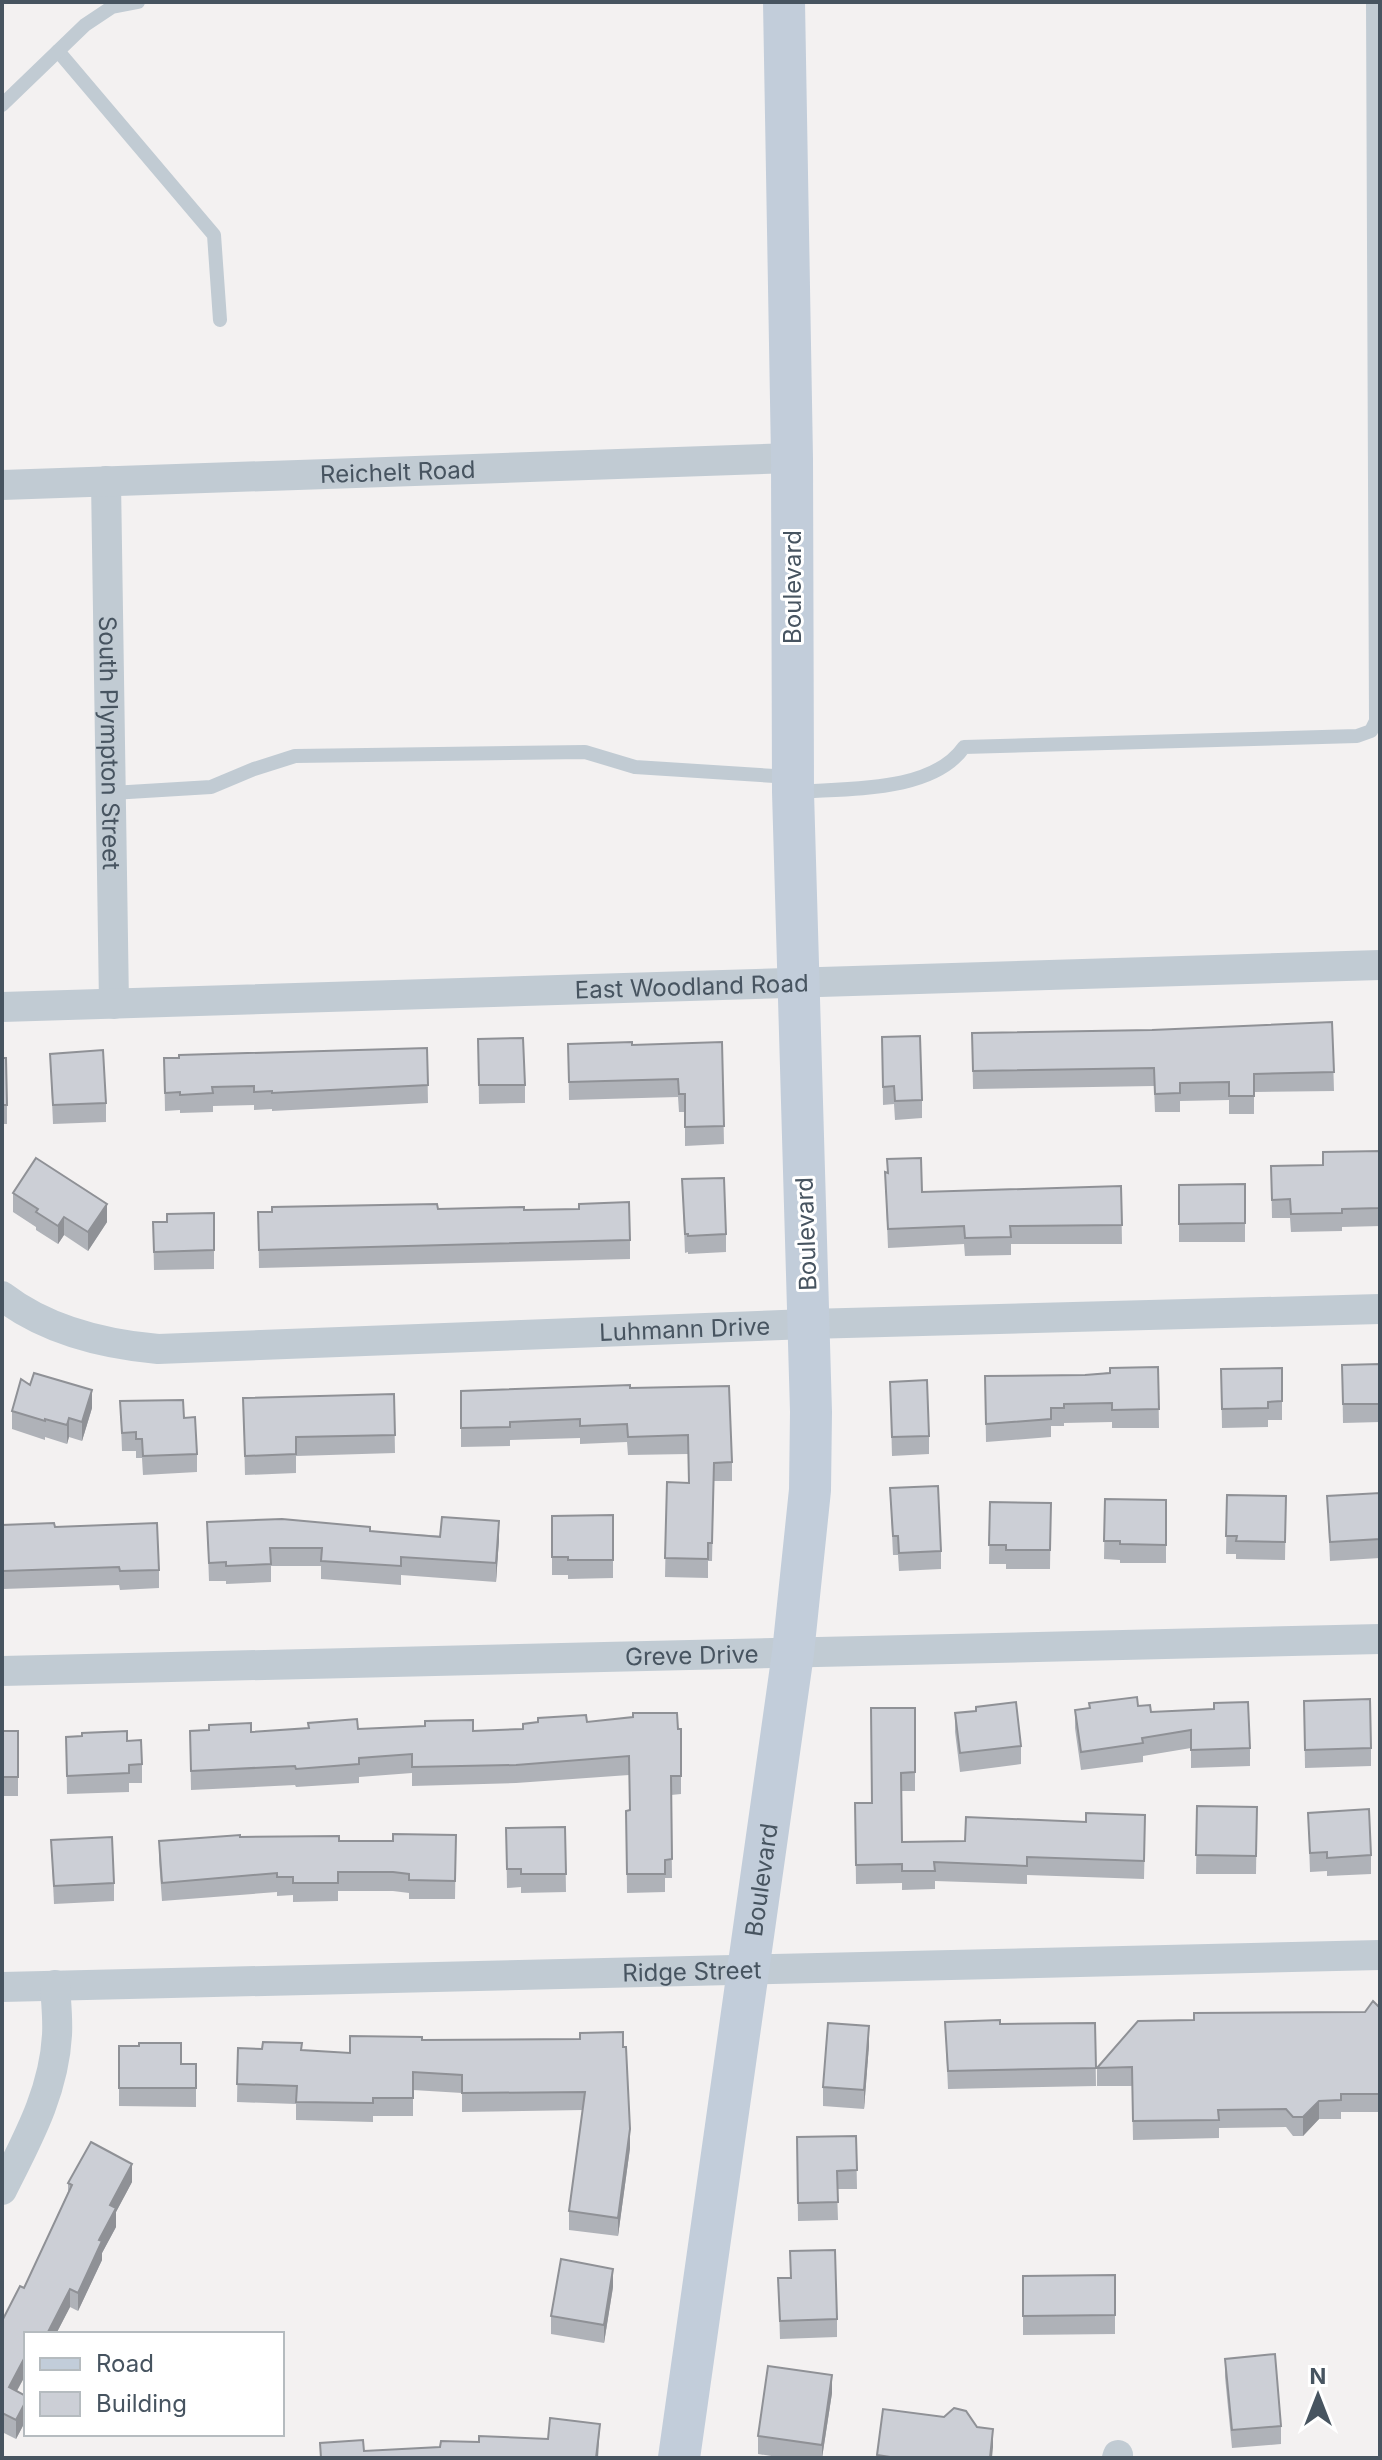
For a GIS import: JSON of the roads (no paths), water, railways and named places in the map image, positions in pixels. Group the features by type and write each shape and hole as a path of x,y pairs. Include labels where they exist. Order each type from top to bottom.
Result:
{"street":[{"name":"Boulevard","path":"679,2458 793,1653 812,1452 793,784 792,458 784,2"},
{"name":"Reichelt Road","path":"2,485 792,458"},
{"name":"South Plympton Street","path":"106,481 114,1004"},
{"name":"East Woodland Road","path":"2,1007 1380,965"},
{"name":"Luhmann Drive","path":"2,1296 45,1321 79,1334 122,1346 158,1349 808,1324 1380,1309"},
{"name":"Greve Drive","path":"2,1671 1380,1639"},
{"name":"Ridge Street","path":"2,1987 1380,1955"},
{"path":"2,2190 38,2117 50,2082 58,2034 55,1985"}],"lane":[{"path":"2,105 85,25 112,7 138,2"},
{"path":"112,793 211,787 295,756 585,752 635,767 793,784 895,784 919,779 943,768 964,747 1357,736 1371,731 1376,721 1373,2"},
{"path":"58,51 214,235 220,320"}]}
